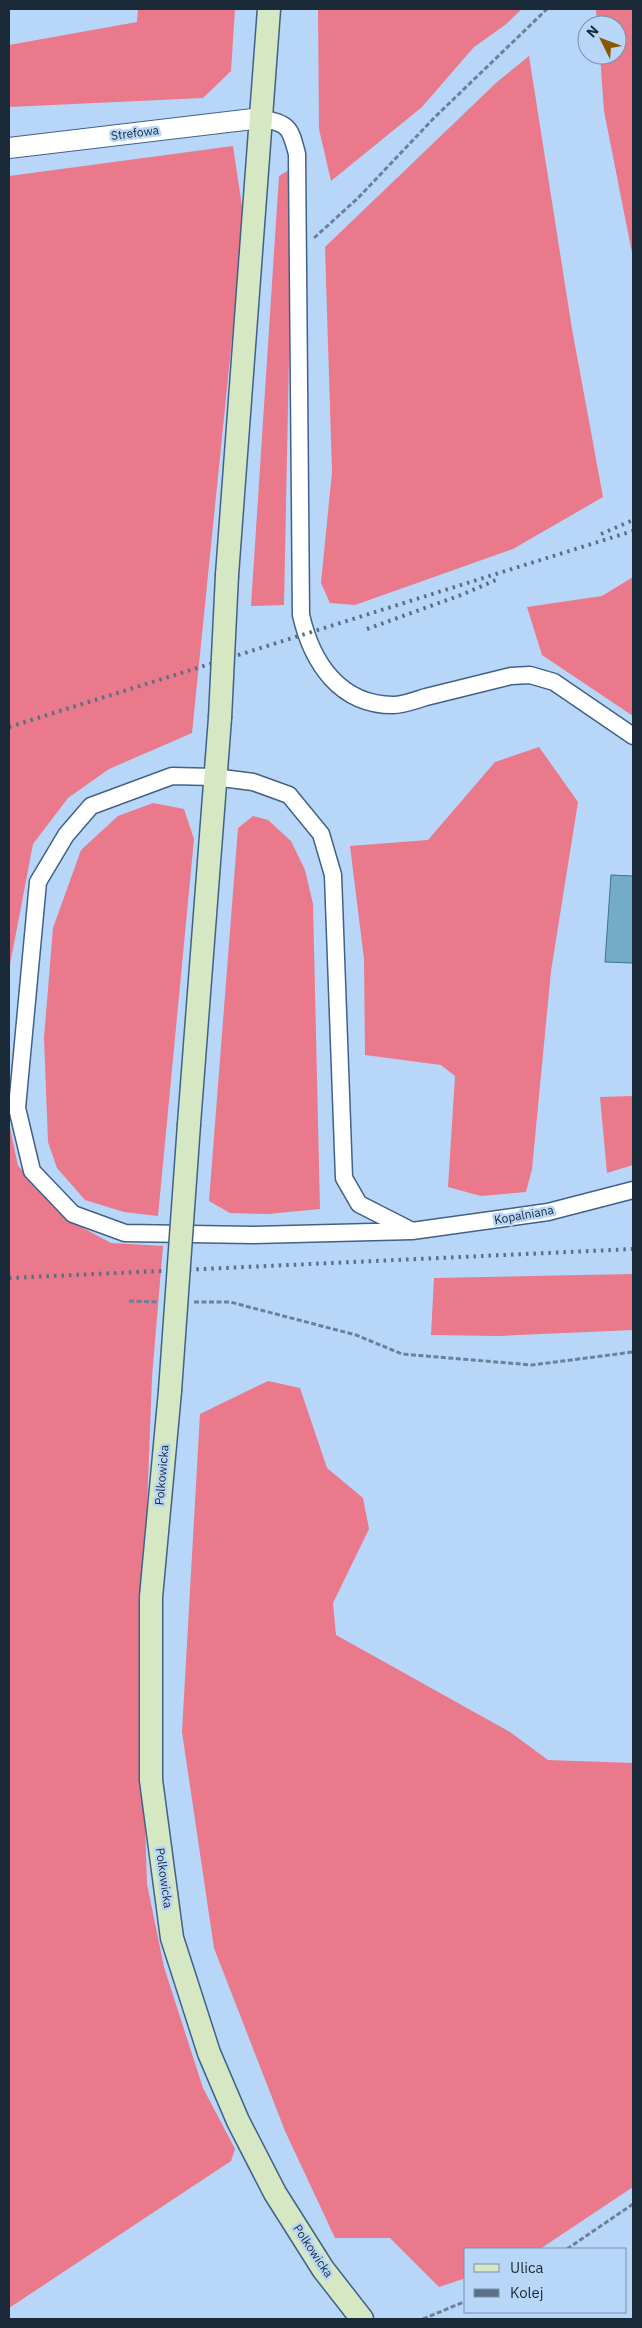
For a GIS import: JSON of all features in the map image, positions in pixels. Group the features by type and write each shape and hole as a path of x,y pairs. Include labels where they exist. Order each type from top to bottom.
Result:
{"main road":[{"name":"Polkowicka","path":"269,9 227,575 220,718 214,777 170,1391 151,1597 151,1780 172,1938 209,2053 238,2121 275,2193 323,2269 362,2319"}],"street":[{"name":"Strefowa","path":"9,148 261,118"},
{"path":"261,118 281,122 292,134 297,154 301,615 306,634 319,664 338,686 364,702 394,705 511,676 530,675 554,682 633,736"},
{"name":"Kopalniana","path":"412,1231 359,1204 344,1178 333,875 321,834 289,795 253,782 214,777 172,776 91,806 66,835 38,882 17,1108 32,1171 73,1214 125,1233 254,1235 412,1231 548,1212 633,1190"}],"path":[{"path":"298,242 312,239 358,198 434,118 547,9"},
{"path":"128,1301 165,1302"},
{"path":"193,1302 230,1302 356,1335 402,1354 532,1365 633,1352"},
{"path":"568,2248 633,2204"},
{"path":"423,2319 464,2302"}],"shaded area":[{"path":"138,9 235,9 231,71 203,98 9,107 9,45 137,22"},
{"path":"318,9 522,9 505,25 474,47 422,107 331,181 319,129"},
{"path":"596,9 633,9 633,258 604,111 601,65 627,65 627,15 596,15"},
{"path":"529,56 572,329 603,497 513,549 355,605 330,603 321,583 332,472 325,247 497,82"},
{"path":"233,146 244,220 192,733 109,769 68,798 33,844 9,970 9,176"},
{"path":"289,170 291,259 284,605 251,606 279,176"},
{"path":"633,577 633,716 542,655 527,607 602,596"},
{"path":"539,747 578,802 551,971 532,1169 526,1192 481,1196 448,1187 455,1076 441,1065 365,1055 364,959 350,846 428,840 495,762"},
{"path":"153,803 184,809 194,839 158,1216 124,1212 85,1200 57,1168 48,1142 44,1038 53,928 81,850 118,816"},
{"path":"253,816 268,820 291,841 305,870 313,904 320,1209 268,1214 230,1213 209,1201 238,828"},
{"path":"633,1096 633,1165 607,1173 600,1097"},
{"path":"9,1123 18,1166 76,1224 111,1243 163,1246 152,1377 146,1534 142,1728 147,1884 164,1967 203,2088 235,2149 231,2161 9,2308"},
{"path":"633,1274 633,1330 499,1336 431,1335 434,1278"},
{"path":"268,1381 300,1388 327,1468 363,1498 369,1529 333,1603 336,1635 510,1732 548,1760 633,1763 633,2187 542,2248 464,2248 464,2279 439,2287 390,2238 335,2238 285,2131 214,1948 182,1732 200,1414"}],"building":[{"path":"611,875 633,876 633,963 605,962"}],"railway":[{"path":"601,534 633,520"},
{"path":"9,727 633,531"},
{"path":"367,629 461,595 496,580"},
{"path":"9,1278 633,1249"}]}
